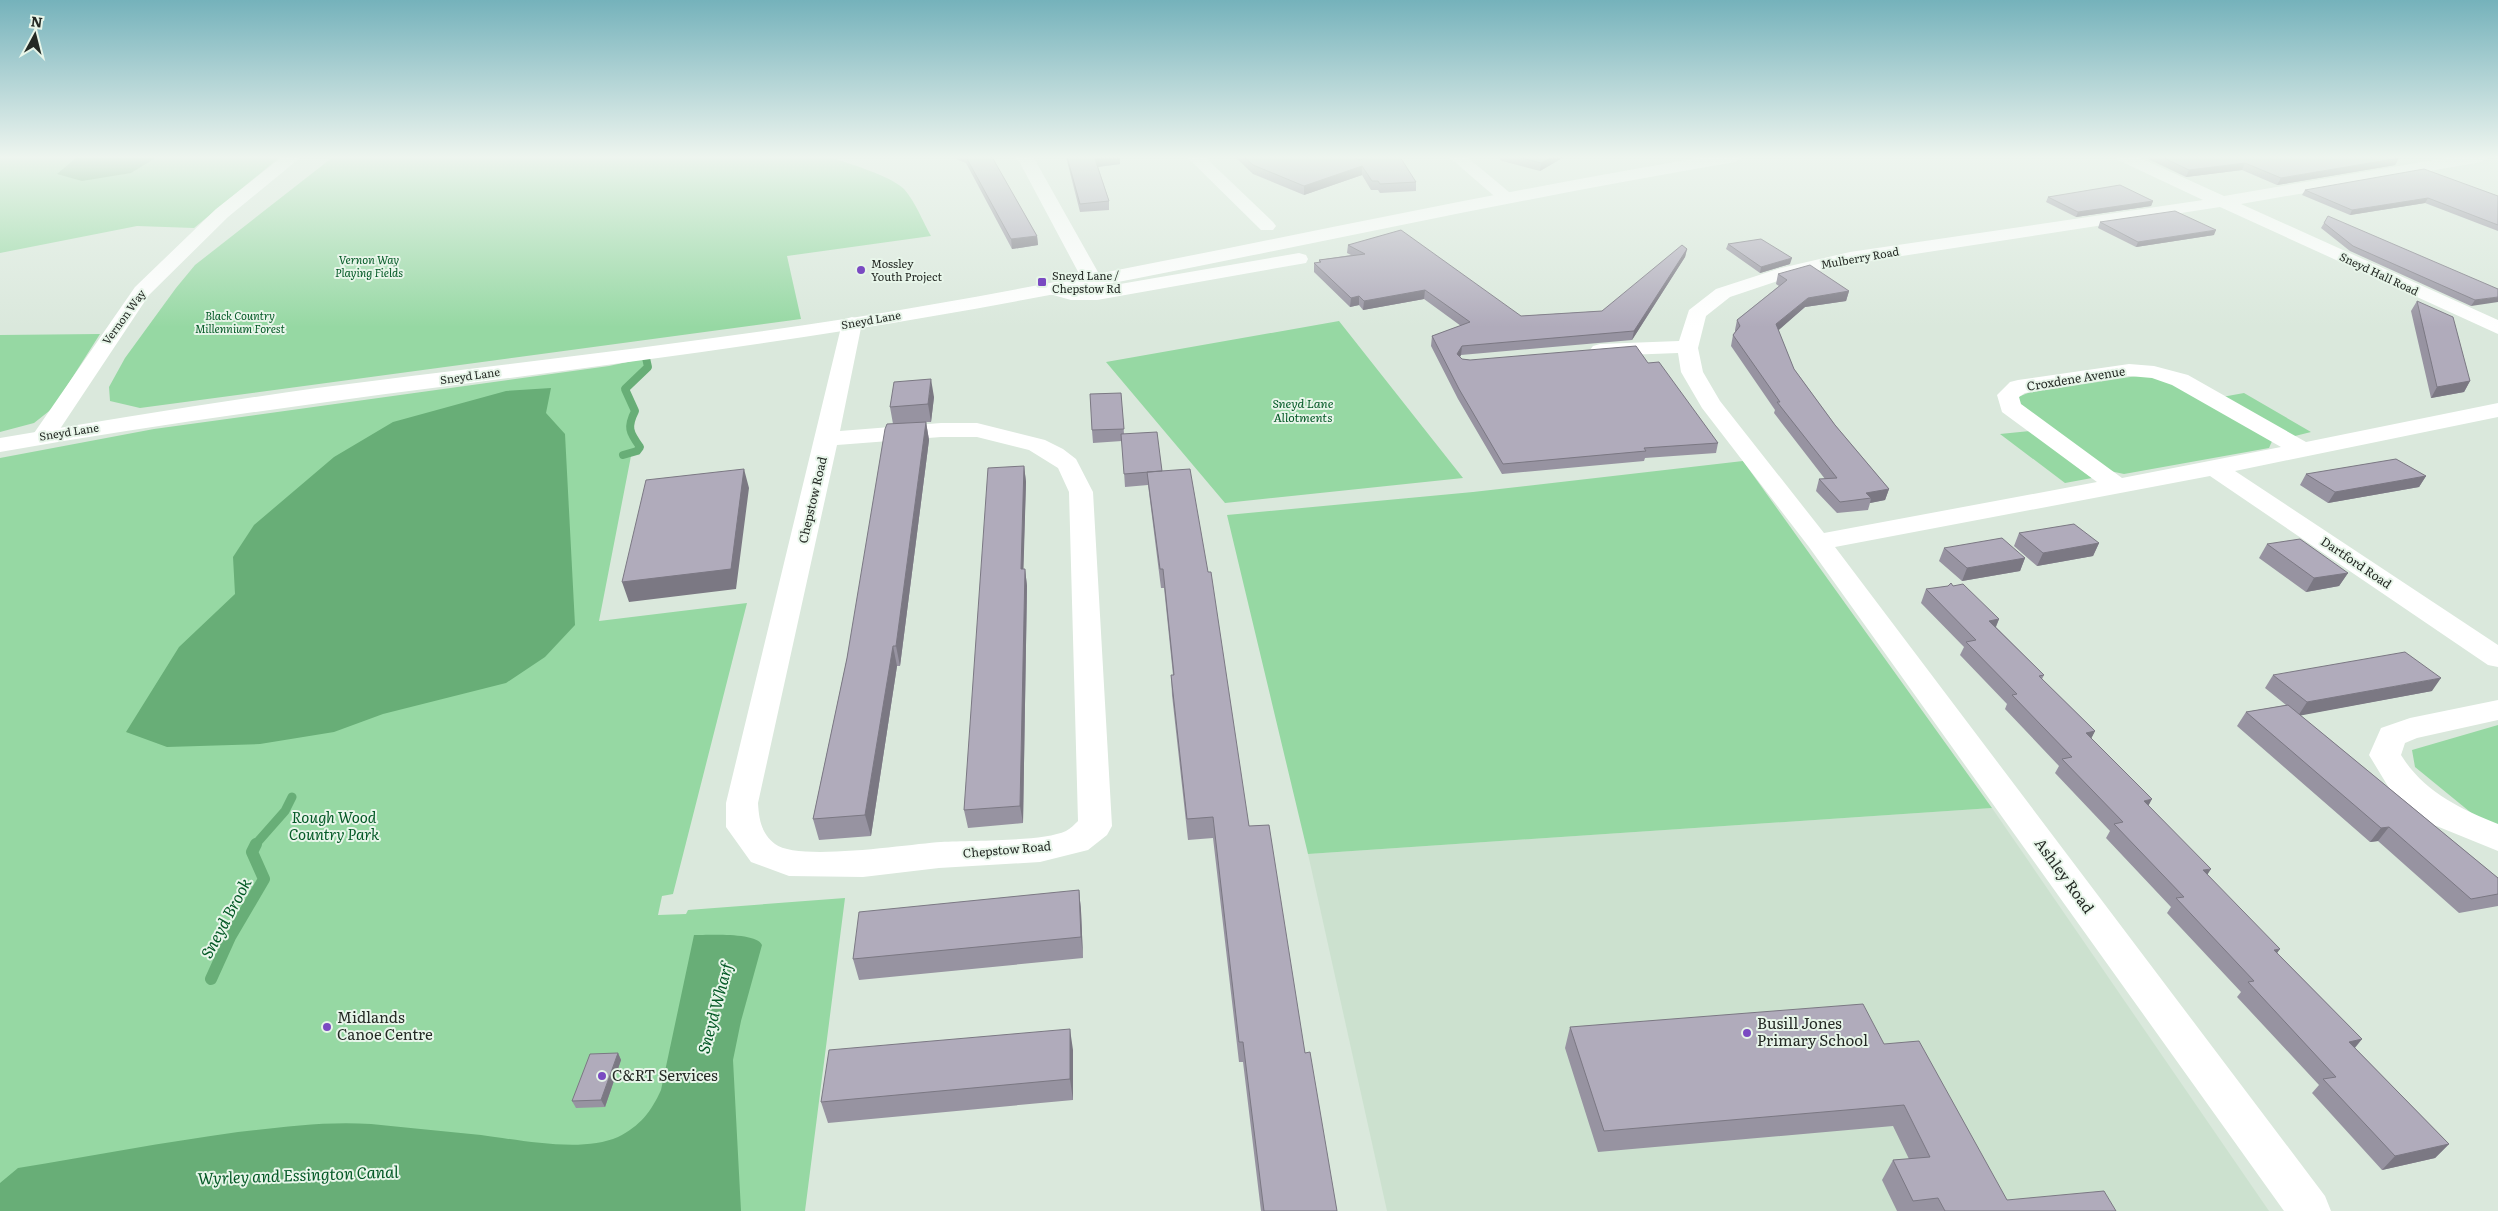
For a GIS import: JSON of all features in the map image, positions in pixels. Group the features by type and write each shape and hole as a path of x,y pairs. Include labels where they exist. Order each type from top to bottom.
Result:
{"street":[{"name":"Vernon Way","path":"44,436 142,291 221,214"},
{"path":"1056,214 1093,280"},
{"path":"1254,214 1267,226"},
{"name":"Sneyd Lane","path":"0,444 236,407 852,323 1053,289 1427,214"},
{"name":"Mulberry Road","path":"1818,542 1710,403 1692,372 1688,348 1696,314 1723,293 1788,272 1850,258 2146,214"},
{"name":"Sneyd Hall Road","path":"2247,214 2498,328"},
{"path":"1053,289 1070,294 1097,294 1299,259"},
{"name":"Chepstow Road","path":"827,439 941,430 977,430 1037,445 1068,464 1081,492 1096,826 1076,841 1040,849 939,856 862,864 789,863 763,853 742,827 742,803 827,439 852,323"},
{"path":"1580,351 1666,346 1688,348"},
{"name":"Croxdene Avenue","path":"2116,485 2010,407 2008,395 2018,387 2129,370 2154,372 2180,380 2301,449"},
{"path":"1818,542 2214,468 2498,410"},
{"name":"Dartford Road","path":"2214,468 2498,658"},
{"name":"Ashley Road","path":"1818,542 2310,1211"},
{"path":"2498,710 2410,729 2392,736 2385,755 2400,780 2446,816 2498,838"}],"shaded area":[{"name":"Busill Jones Primary School","path":"1992,808 2269,1211 1387,1211 1308,854"}],"green space":[{"path":"0,214 212,214 194,228 137,226 0,253"},
{"name":"Vernon Way Playing Fields","path":"261,214 919,214 931,236 787,256 801,319 140,408 110,401 109,387 125,358 195,265"},
{"name":"Sneyd Lane Allotments","path":"1339,321 1463,478 1225,503 1106,362"},
{"path":"100,334 53,408 34,423 0,432 0,335"},
{"name":"Rough Wood Country Park","path":"646,358 648,367 643,374 625,389 635,411 630,426 631,434 640,447 631,456 599,621 747,603 673,894 662,896 658,915 686,914 688,910 845,898 805,1211 0,1211 0,458 154,429 609,366"},
{"path":"2143,375 2159,377 2273,439 2269,448 2124,474 2110,471 2020,404 2018,397 2028,393"},
{"path":"2244,393 2311,432 2291,437 2222,397"},
{"path":"2030,431 2092,478 2065,483 2000,434"},
{"path":"1743,461 1992,808 1308,854 1227,515 1473,492"},
{"path":"2498,725 2498,826 2475,816 2415,767 2412,750"}],"water":[{"path":"551,388 546,413 565,434 575,625 545,657 506,683 383,714 334,732 260,744 167,747 126,732 179,647 235,594 233,557 254,525 334,457 393,422 506,391"},
{"path":"694,935 742,936 758,941 762,945 741,1021 733,1060 741,1211 0,1211 0,1183 18,1168 238,1132 304,1125 354,1123 569,1145 603,1142 618,1137 633,1128 644,1118 661,1090"}],"building":[{"path":"997,214 1024,214 1037,236 1011,239"},
{"path":"2158,214 2180,214 2216,230 2138,242 2100,222"},
{"path":"2468,214 2498,214 2498,225"},
{"path":"2328,216 2498,289 2498,297 2475,300 2353,246 2324,223"},
{"path":"1401,230 1521,316 1602,311 1682,245 1687,249 1634,331 1462,346 1457,354 1462,359 1470,360 1636,346 1648,363 1659,362 1718,443 1644,448 1646,451 1503,464 1459,389 1432,336 1470,322 1425,290 1364,301 1359,296 1351,298 1314,263 1321,262 1319,260 1365,254 1348,245"},
{"path":"1761,239 1792,258 1761,267 1728,244"},
{"path":"1810,265 1849,291 1808,298 1776,324 1794,369 1835,425 1889,489 1866,493 1871,498 1840,502 1819,479 1837,478 1777,402 1780,402 1733,335 1740,326 1737,320 1787,280 1778,274"},
{"path":"2417,301 2453,317 2470,381 2437,387"},
{"path":"931,379 928,404 890,407 894,382"},
{"path":"1121,393 1124,429 1092,430 1090,394"},
{"path":"926,422 896,646 893,646 865,815 813,819 847,658 885,429 887,424"},
{"path":"1157,432 1162,471 1124,474 1121,434"},
{"path":"2396,459 2426,476 2335,492 2306,474"},
{"path":"1024,466 1021,569 1025,569 1020,806 964,810 988,468"},
{"path":"744,469 731,569 622,582 646,480"},
{"path":"1190,469 1208,572 1211,572 1249,826 1269,825 1305,1053 1310,1052 1337,1211 1264,1211 1243,1042 1239,1042 1213,817 1187,819 1171,675 1174,675 1163,569 1160,569 1147,472"},
{"path":"2074,524 2099,543 2043,553 2019,533"},
{"path":"2002,538 2025,558 1967,568 1944,548"},
{"path":"2300,539 2348,573 2314,578 2267,544"},
{"path":"1951,583 1953,586 1963,584 1999,619 1989,621 2044,675 2039,676 2095,731 2086,733 2152,799 2144,801 2211,869 2203,870 2280,949 2274,950 2362,1039 2349,1042 2449,1144 2395,1156 2323,1079 2336,1077 2248,982 2254,981 2176,898 2184,897 2114,824 2123,822 2062,759 2072,757 2012,695 2017,694 1966,642 1976,640 1926,589 1948,586"},
{"path":"2405,652 2441,678 2307,702 2273,675"},
{"path":"2288,705 2498,878 2498,894 2471,899 2389,827 2381,828 2246,712"},
{"path":"1079,890 1081,937 853,959 859,912"},
{"path":"1863,1004 1884,1044 1919,1041 2007,1200 2104,1191 2116,1211 1945,1211 1938,1198 1913,1201 1893,1160 1930,1157 1904,1105 1604,1131 1570,1027"},
{"path":"1070,1029 1070,1079 821,1102 829,1050"},
{"path":"618,1053 601,1100 572,1101 590,1054"}],"waterway":[{"name":"Sneyd Brook","path":"623,455 637,451 640,447 630,429 635,411 625,389 648,367 646,358"},
{"name":"Sneyd Brook","path":"255,845 285,811 292,797"},
{"name":"Sneyd Brook","path":"211,979 230,937 264,879 252,852 256,844"}],"place":[{"name":"Mossley Youth Project","path":"861,270"},
{"name":"Sneyd Lane / Chepstow Rd","path":"1042,282"},
{"name":"Midlands Canoe Centre","path":"327,1027"},
{"name":"Busill Jones Primary School","path":"1747,1033"},
{"name":"C&RT Services","path":"602,1076"}],"park label":[{"name":"Black Country Millennium Forest","path":"240,322"}],"water label":[{"name":"Sneyd Wharf","path":"715,1008"},
{"name":"Wyrley and Essington Canal","path":"298,1175"}]}
